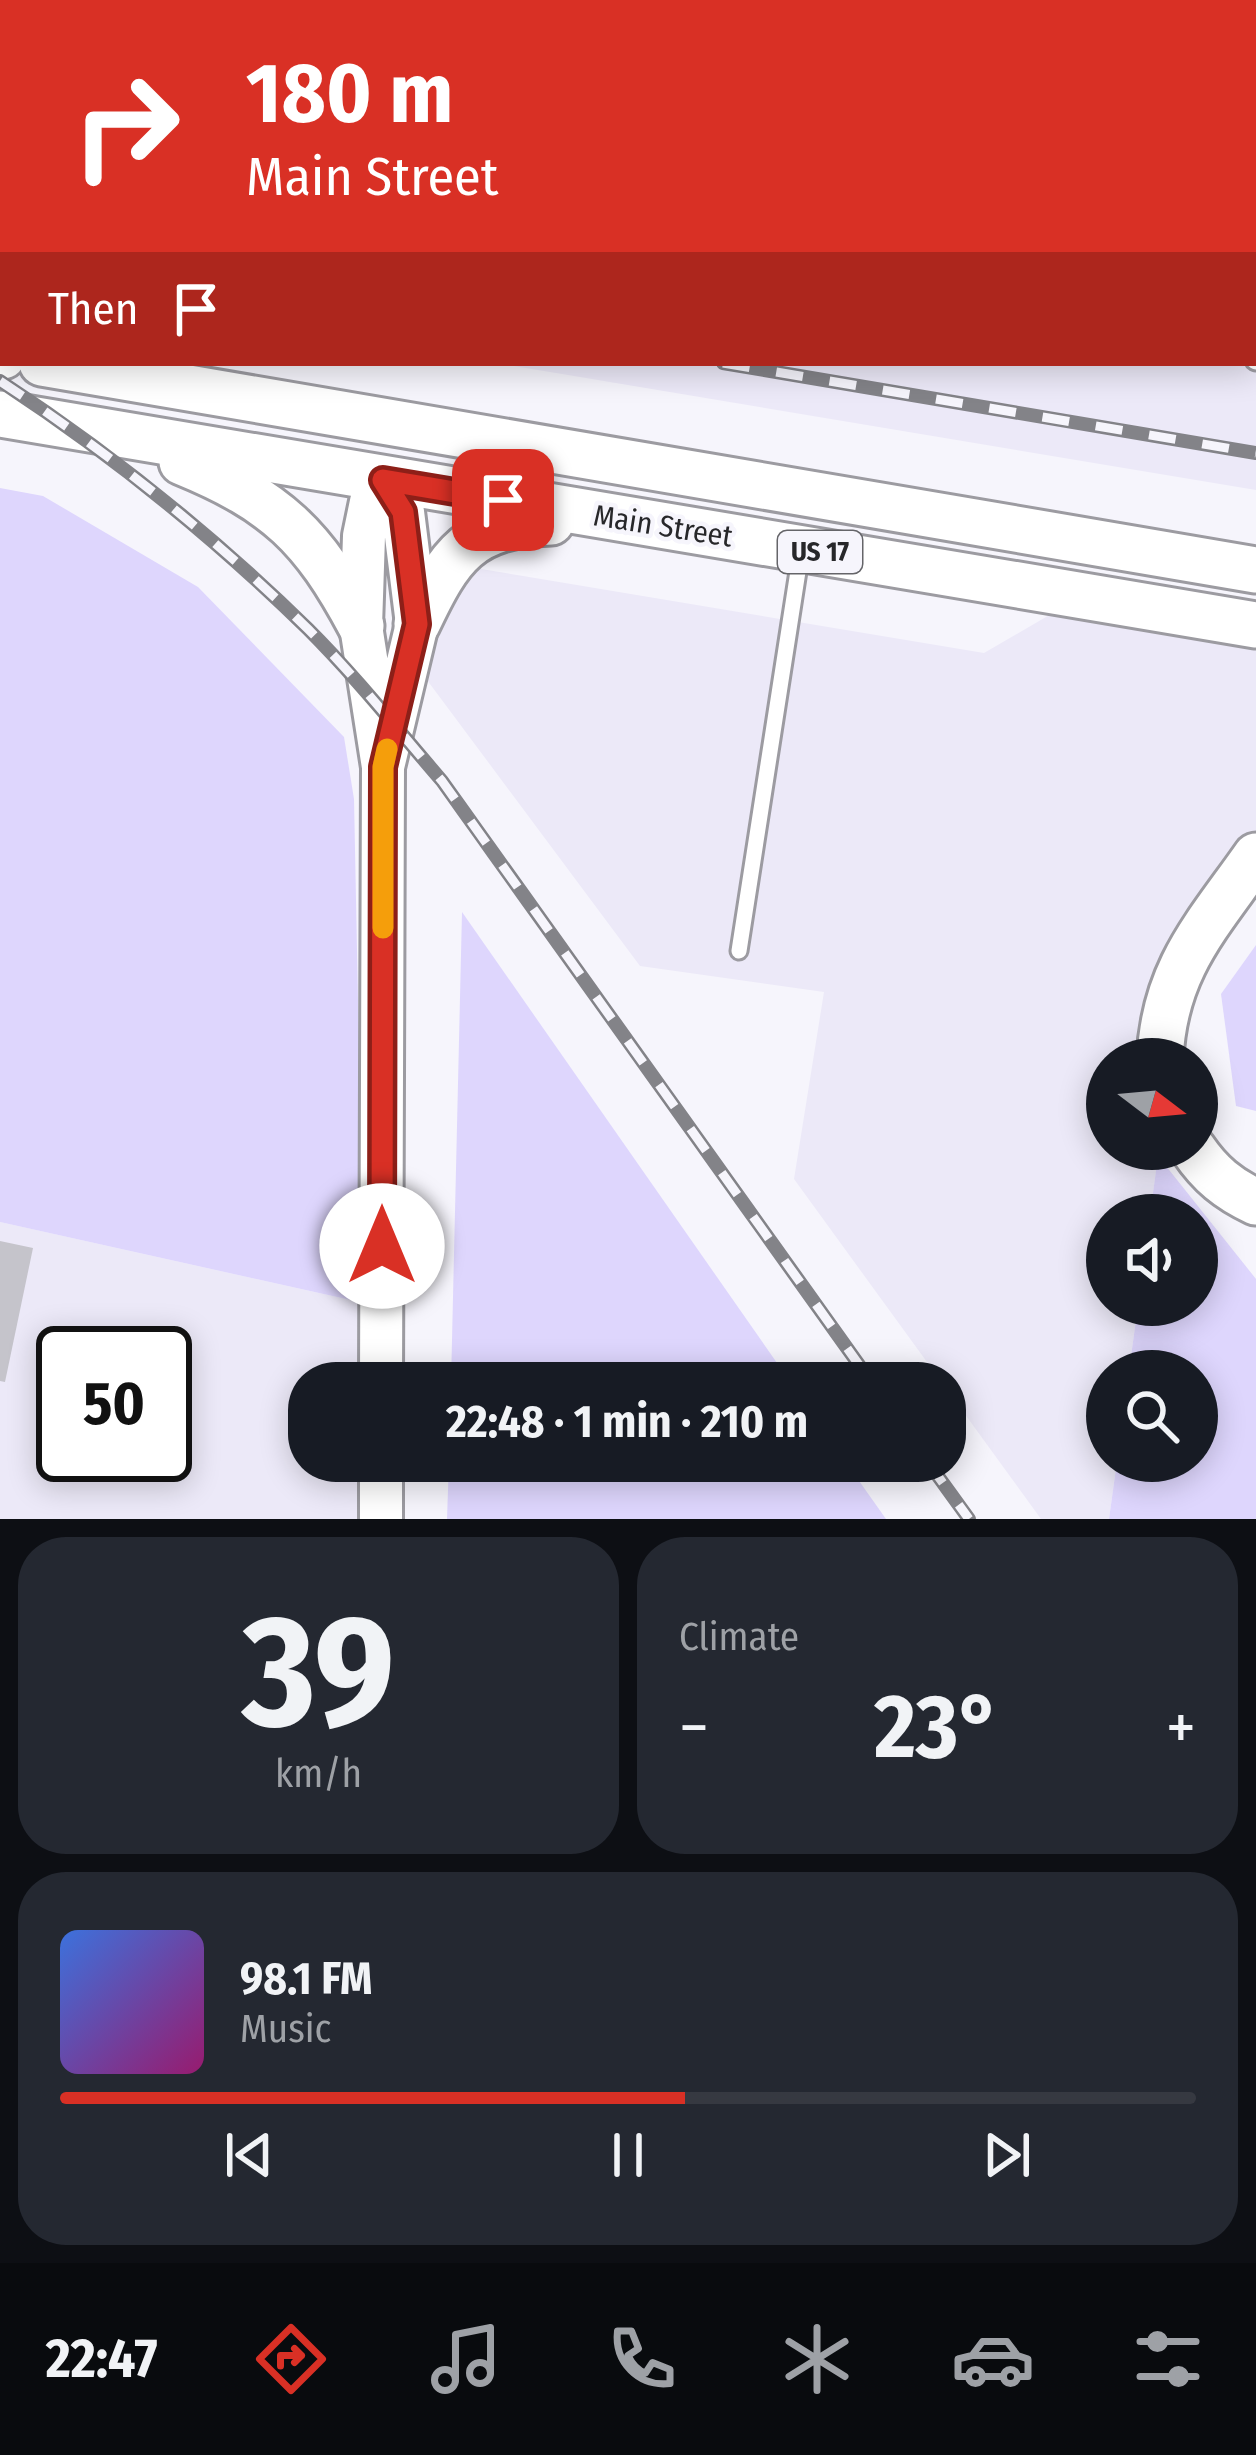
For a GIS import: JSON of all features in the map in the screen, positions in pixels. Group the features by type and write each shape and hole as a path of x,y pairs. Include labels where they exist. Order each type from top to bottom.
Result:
{"main road":[{"name":"Main Street","path":"59,366 1256,570"},
{"path":"302,408 344,436 383,480 403,512 417,624"},
{"name":"Main Street","path":"0,414 1256,626"},
{"path":"107,432 253,494 331,569 361,626"},
{"path":"381,1362 383,767 361,626 364,536 371,502 383,480 464,435"},
{"path":"383,767 417,624 454,556 508,524 623,519"},
{"path":"1162,1038 1167,998 1176,974 1256,856"},
{"path":"1210,1170 1256,1202"},
{"path":"381,1482 381,1519"}],"lane":[{"path":"739,951 801,549"}],"shaded area":[{"path":"514,366 1256,366 1256,490"},
{"path":"0,488 43,496 198,587 344,737 354,799 364,1303 0,1222"},
{"path":"463,566 984,653 1058,610 1256,644 1256,835 1159,1038 1086,1038 1086,1170 1156,1170 1153,1194 1086,1194 1086,1326 1135,1326 1132,1350 1086,1350 1086,1482 1114,1482 1109,1519 1041,1519 966,1416 966,1362 927,1362 794,1179 824,992 640,966 427,680 445,597"},
{"path":"462,912 776,1362 451,1362"},
{"path":"1256,945 1256,1111 1236,1106 1221,994"},
{"path":"1156,1170 1169,1170 1188,1194 1153,1194"},
{"path":"0,1222 364,1303 363,1362 288,1362 288,1482 362,1482 361,1519 0,1519"},
{"path":"1218,1231 1256,1279 1256,1519 1109,1519 1114,1482 1218,1482 1218,1350 1132,1350 1135,1326 1218,1326"},
{"path":"448,1482 860,1482 886,1519 447,1519"}],"building":[{"path":"0,1241 33,1248 5,1382 0,1381"}],"railway":[{"path":"741,366 1256,453"},
{"path":"0,381 81,437 198,529 308,629 360,685 442,781 857,1362"},
{"path":"942,1482 969,1519"}],"slow traffic":[{"path":"383,928 387,749"}],"route":[{"path":"382,1246 383,767 417,624 403,512 383,480 503,500"}]}
